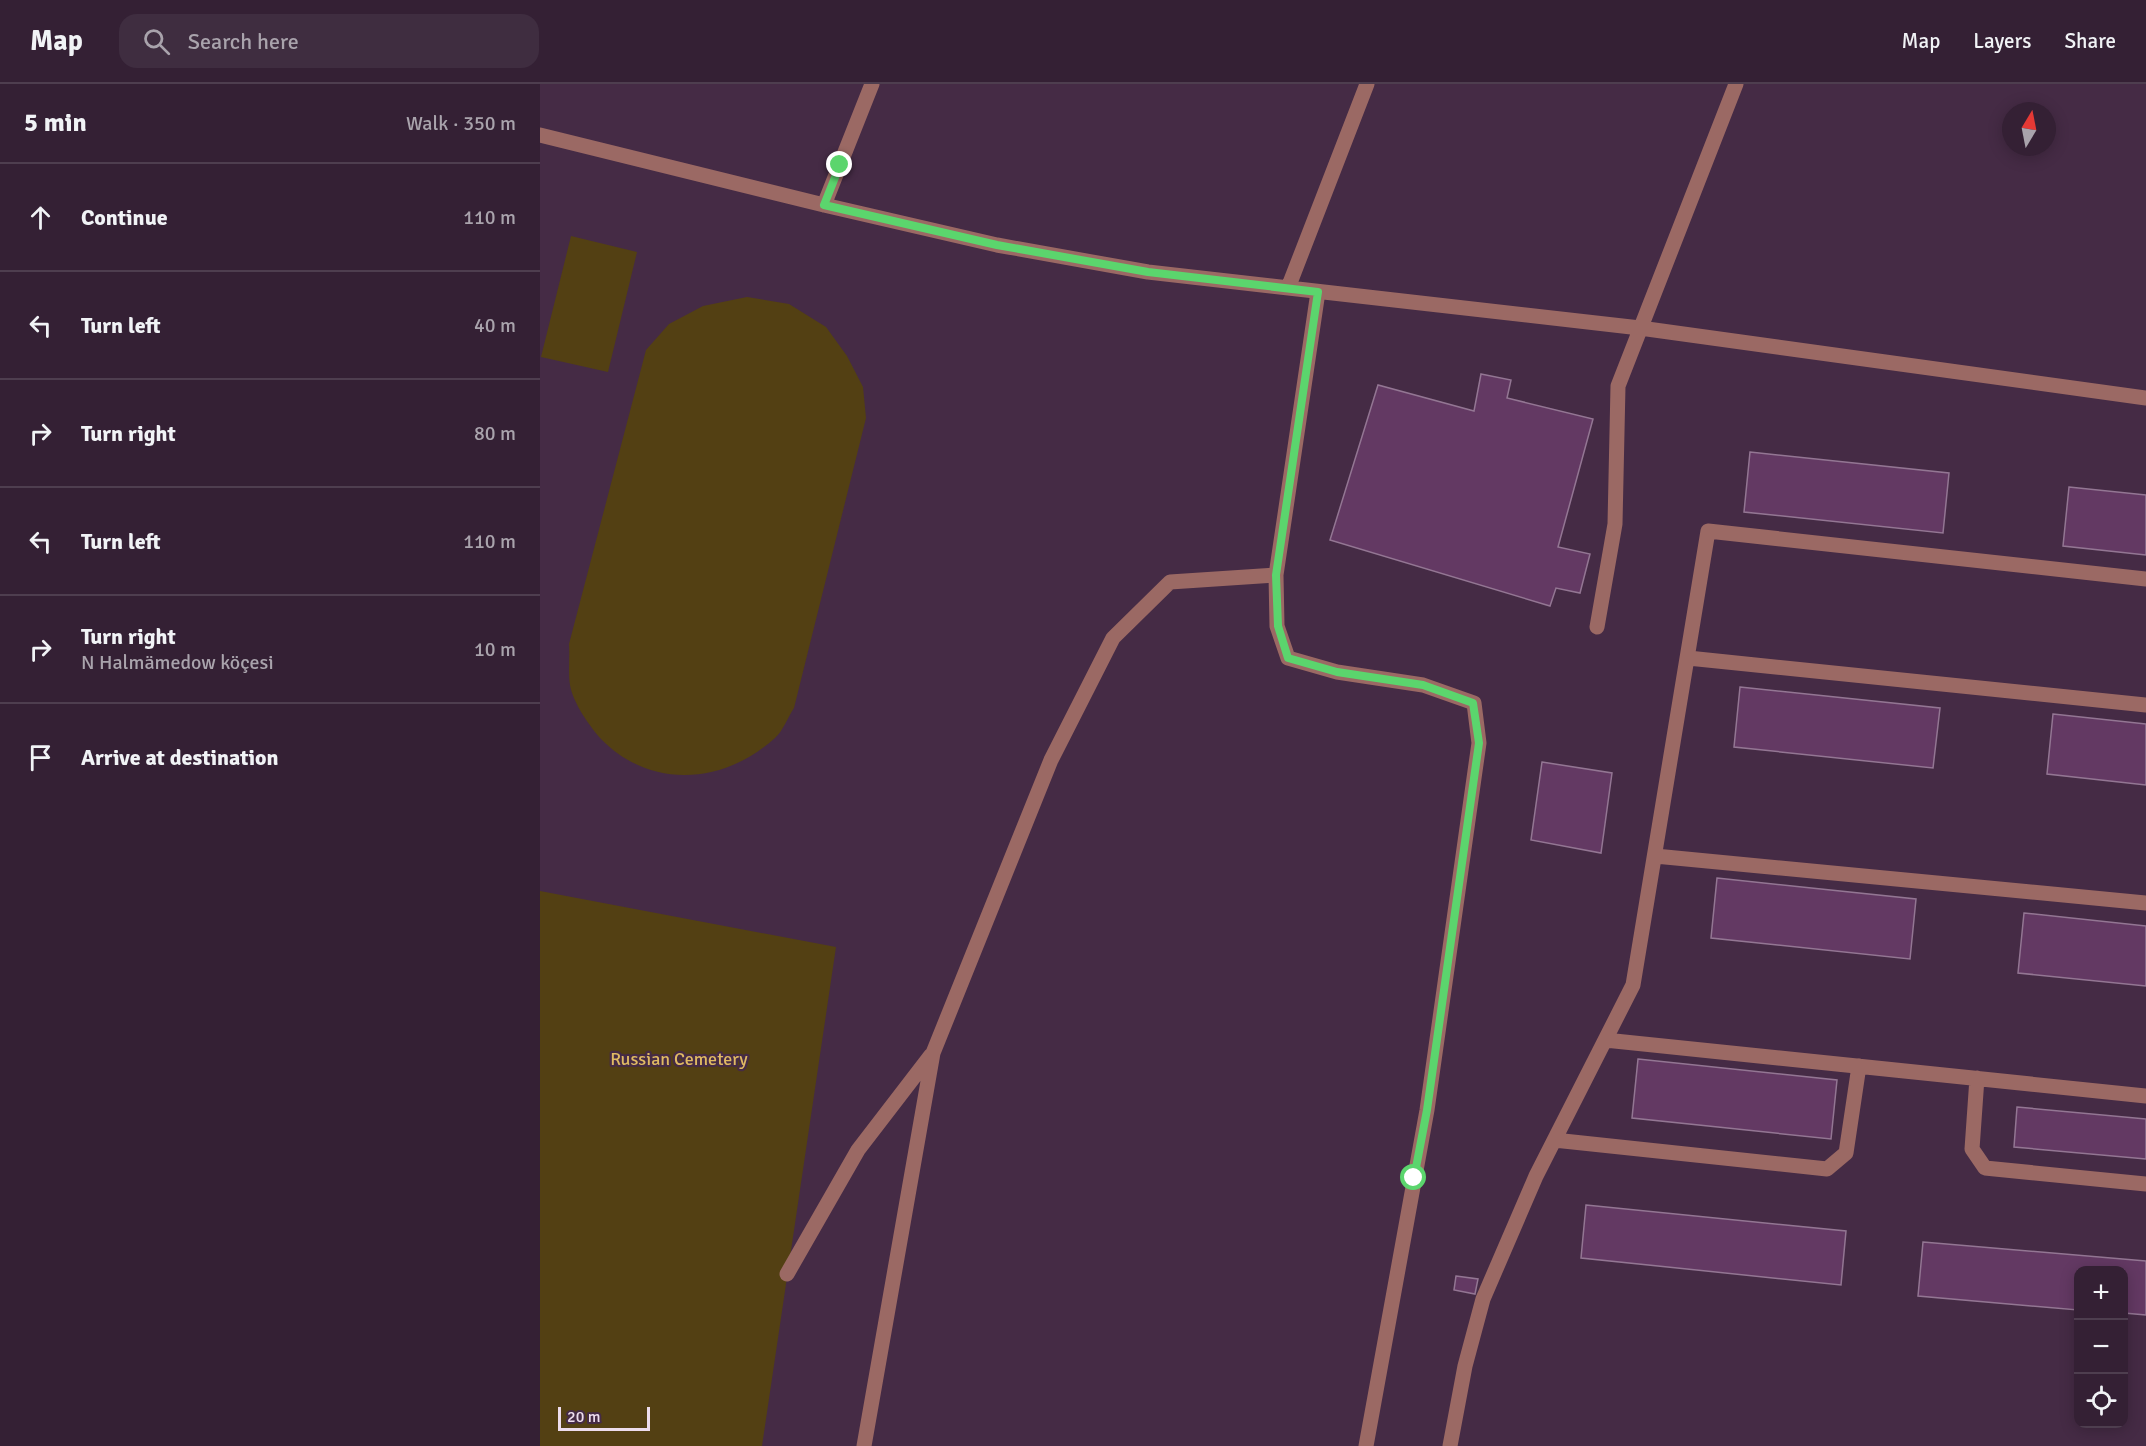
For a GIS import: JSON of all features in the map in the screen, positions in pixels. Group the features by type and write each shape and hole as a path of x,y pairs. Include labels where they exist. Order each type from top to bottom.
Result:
{"street":[{"path":"824,205 872,84"},
{"path":"1288,288 1366,84"},
{"path":"1597,627 1615,524 1618,386 1736,84"},
{"path":"540,135 997,245 1148,272 1640,328 2146,398"},
{"path":"1318,292 1276,575 1278,626 1288,658 1337,672 1423,685 1473,703 1479,743 1427,1110 1366,1446"},
{"path":"1450,1446 1465,1366 1483,1299 1536,1176 1633,985 1708,531 2146,579"},
{"path":"864,1446 933,1053 1051,760 1113,638 1170,582 1276,575"},
{"path":"1688,658 2146,705"},
{"path":"1655,856 2146,903"},
{"path":"1605,1040 2146,1096"},
{"path":"787,1274 858,1150 933,1053"},
{"path":"1554,1140 1827,1169 1846,1153 1859,1066"},
{"path":"1977,1078 1972,1149 1985,1168 2146,1184"}],"green space":[{"path":"571,236 637,252 608,372 541,357"},
{"path":"747,297 789,304 826,327 847,356 863,387 866,418 794,708 785,724 775,738 755,753 733,765 711,772 688,775 665,773 643,767 622,756 602,740 592,728 578,707 572,692 569,680 569,644 646,350 669,324 703,306"},
{"name":"Russian Cemetery","path":"540,891 836,947 762,1446 540,1446"}],"building":[{"path":"1481,374 1511,380 1507,398 1593,419 1558,547 1590,554 1580,593 1556,588 1550,606 1330,540 1378,385 1474,411"},
{"path":"1750,452 1949,473 1943,533 1744,512"},
{"path":"2069,487 2146,495 2146,555 2063,546"},
{"path":"1740,687 1940,708 1933,768 1734,747"},
{"path":"2053,714 2146,724 2146,785 2047,774"},
{"path":"1542,762 1612,773 1601,853 1531,840"},
{"path":"1717,878 1916,899 1910,959 1711,938"},
{"path":"2024,913 2146,926 2146,986 2018,973"},
{"path":"1638,1059 1837,1080 1831,1139 1632,1118"},
{"path":"2017,1107 2146,1119 2146,1159 2014,1147"},
{"path":"1586,1205 1846,1231 1841,1285 1581,1258"},
{"path":"1923,1242 2146,1261 2146,1315 2128,1313 2128,1266 2074,1266 2074,1310 1918,1296"},
{"path":"1456,1276 1478,1279 1475,1294 1454,1290"}],"route":[{"path":"840,165 824,205 997,245 1148,272 1318,292 1276,575 1278,626 1288,658 1337,672 1423,685 1473,703 1479,743 1427,1110 1414,1178"}]}
